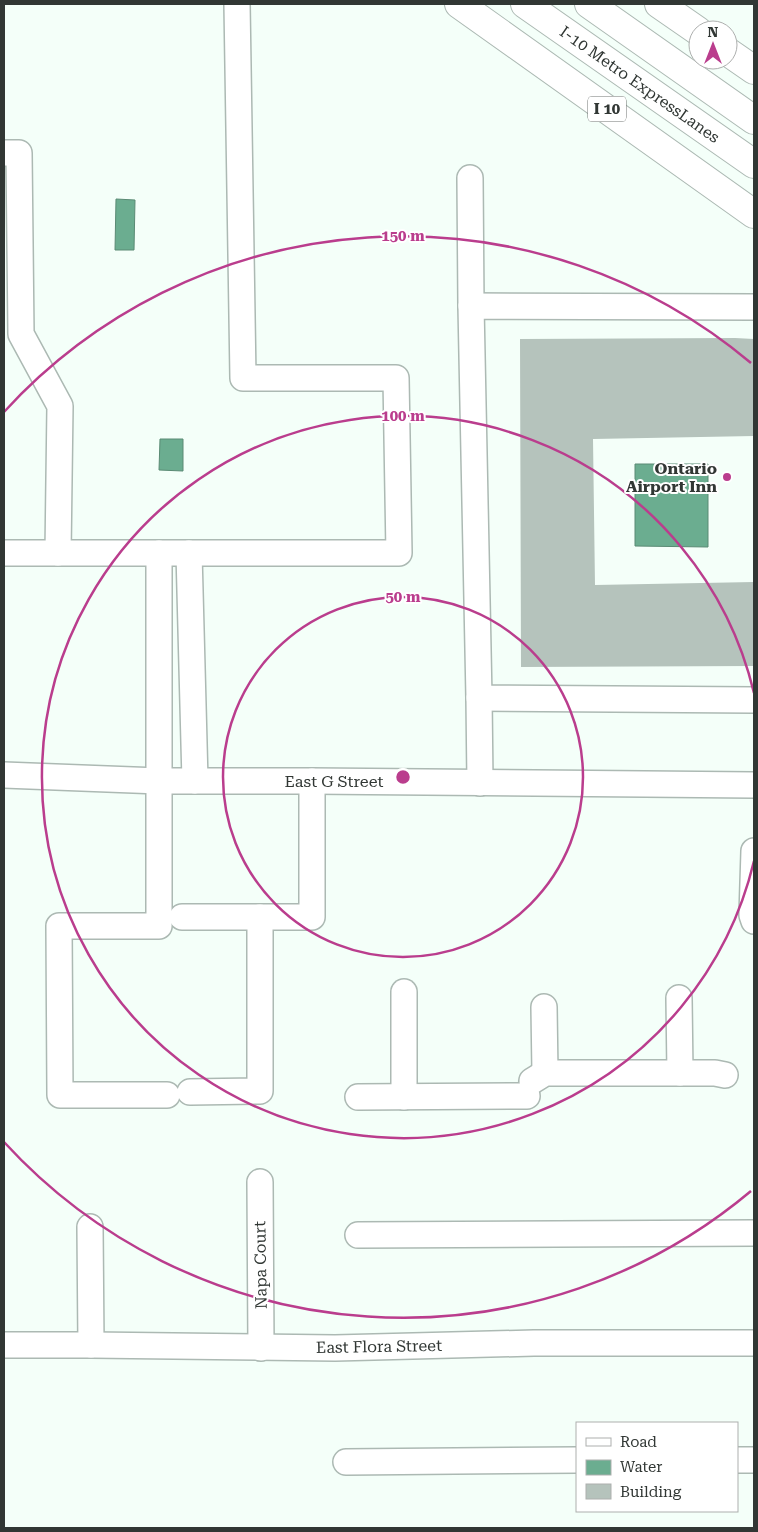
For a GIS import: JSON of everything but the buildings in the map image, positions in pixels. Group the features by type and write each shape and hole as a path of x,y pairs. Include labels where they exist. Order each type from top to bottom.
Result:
{"highway":[{"name":"I 10","path":"459,4 754,214"},
{"name":"I-10 Metro ExpressLanes","path":"525,4 754,164"},
{"path":"589,4 754,120"},
{"path":"658,4 688,24"},
{"path":"738,59 754,70"}],"street":[{"path":"4,553 399,553 396,378 243,378 237,4"},
{"path":"4,153 20,153 22,334 60,406 58,553"},
{"path":"470,178 470,306 480,782"},
{"path":"470,306 754,306"},
{"path":"159,553 159,926 60,926 60,1094 260,1091 260,917"},
{"path":"189,553 195,780"},
{"path":"160,632 190,632"},
{"path":"479,698 754,700"},
{"name":"East G Street","path":"4,775 159,781 312,780 754,785"},
{"path":"182,917 312,917 312,780"},
{"path":"753,918 754,851"},
{"path":"404,992 404,1096"},
{"path":"679,998 680,1072"},
{"path":"535,1084 544,1007"},
{"path":"358,1096 404,1096 680,1072 715,1072 724,1075"},
{"name":"Napa Court","path":"260,1182 261,1348"},
{"path":"90,1226 91,1344"},
{"path":"358,1234 754,1233"},
{"name":"East Flora Street","path":"4,1346 91,1344 261,1348 534,1343 754,1343"},
{"path":"346,1462 576,1460"},
{"path":"738,1460 754,1460"}],"water":[{"path":"116,199 135,200 134,250 115,250"},
{"path":"160,439 183,439 183,471 159,470"},
{"path":"635,464 708,464 708,547 635,546"}],"place":[{"name":"Ontario Airport Inn","path":"727,477"}]}
